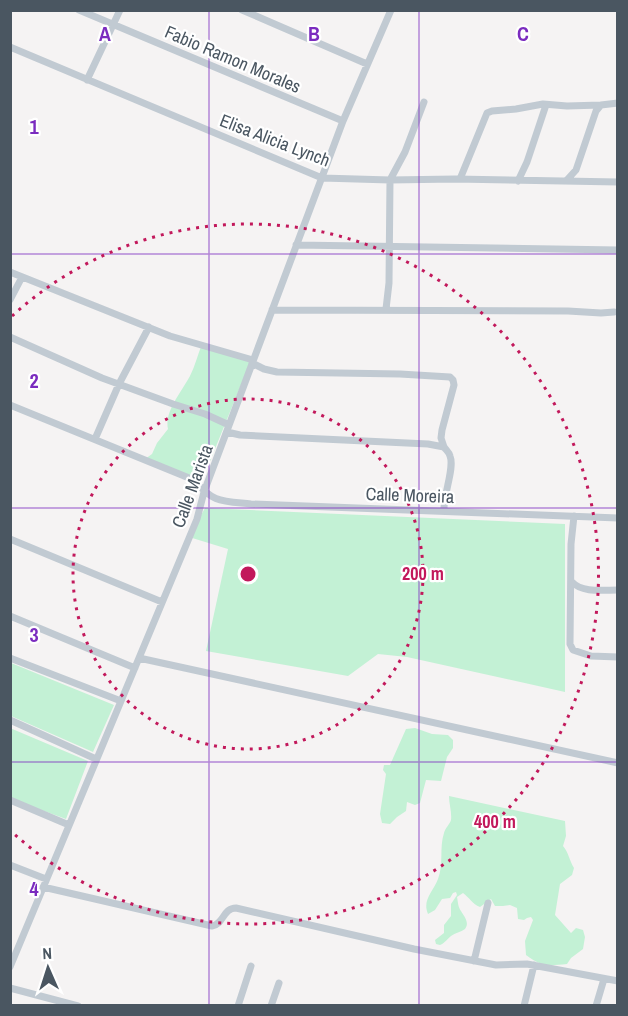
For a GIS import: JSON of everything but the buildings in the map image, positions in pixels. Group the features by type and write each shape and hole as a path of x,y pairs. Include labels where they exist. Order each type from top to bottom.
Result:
{"street":[{"name":"Fabio Ramon Morales","path":"79,10 343,121"},
{"path":"87,80 120,10"},
{"path":"242,10 367,64"},
{"name":"Calle Marista","path":"10,967 197,519 204,492 343,121 391,10"},
{"name":"Elisa Alicia Lynch","path":"10,47 322,178 618,182"},
{"path":"386,309 389,283 390,180 405,152 424,102"},
{"path":"460,179 487,113 546,105 618,104"},
{"path":"518,181 546,105"},
{"path":"566,181 576,170 596,111 601,105"},
{"path":"296,245 618,250"},
{"path":"10,272 170,336 252,362 264,369 277,372 450,377 454,386 441,438 451,457 443,502 444,511"},
{"path":"10,300 22,277"},
{"path":"272,310 614,312"},
{"path":"94,440 119,384 149,327"},
{"path":"10,337 119,384 205,414 240,435 428,444 444,447"},
{"name":"Calle Moreira","path":"10,405 194,480 204,492 220,501 618,518"},
{"path":"574,516 570,644 573,650 591,656 618,657"},
{"path":"10,539 162,602"},
{"path":"572,581 577,587 584,589 618,590"},
{"path":"10,616 135,668"},
{"path":"10,658 121,701"},
{"path":"139,658 618,764"},
{"path":"10,720 96,759"},
{"path":"10,800 69,825"},
{"path":"10,865 45,883 212,927 220,923 227,911 236,908 495,965 527,964 618,981"},
{"path":"474,960 488,903"},
{"path":"10,939 20,943"},
{"path":"524,1005 534,965"},
{"path":"238,1005 251,966"},
{"path":"596,1005 604,979"},
{"path":"271,1005 279,983"},
{"path":"10,988 78,1005"}],"green space":[{"path":"202,344 251,360 202,481 145,459 152,454 168,429 167,422 171,409 190,376"},
{"path":"205,508 565,524 565,692 407,657 378,654 348,676 206,651 228,549 189,537"},
{"path":"11,663 114,705 93,752 11,716"},
{"path":"10,728 88,761 66,819 11,799"},
{"path":"415,728 432,734 448,735 453,740 453,748 447,757 441,781 426,780 420,803 415,805 407,802 406,811 390,824 382,823 380,814 386,774 383,770 384,765 390,765 406,729"},
{"path":"449,796 565,821 566,836 563,846 574,868 572,875 560,884 555,915 571,933 576,928 583,930 585,937 583,949 567,964 545,965 526,955 525,941 533,920 531,917 524,920 518,919 517,908 510,905 495,906 491,899 480,907 463,893 457,897 459,908 467,924 465,929 442,944 436,944 435,940 444,933 444,925 451,916 451,904 457,895 456,892 450,898 442,899 435,910 428,914 426,904 440,873 443,839 451,820"}]}
